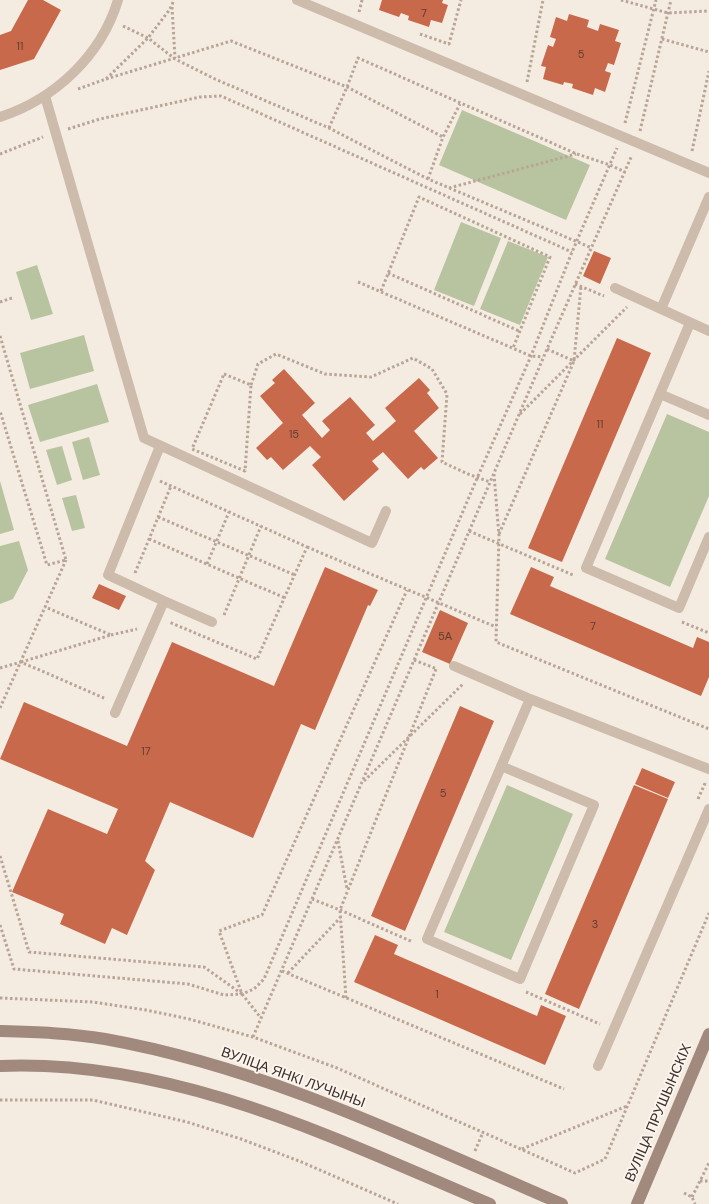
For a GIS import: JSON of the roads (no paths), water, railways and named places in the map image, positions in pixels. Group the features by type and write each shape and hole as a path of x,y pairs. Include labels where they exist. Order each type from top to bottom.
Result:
{"main road":[{"name":"ВУЛІЦА ЯНКІ ЛУЧЫНЫ","path":"0,1031 39,1032 104,1039 171,1053 241,1073 320,1100 562,1204"},
{"name":"ВУЛІЦА ПРУШЫНСКІХ","path":"637,1204 709,1034"},
{"path":"0,1066 26,1065 100,1071 160,1081 228,1100 309,1127 490,1204"}],"lane":[{"path":"0,117 45,96 65,81 87,59 111,20 118,0"},
{"path":"297,0 709,173"},
{"path":"45,96 144,438 372,543 386,511"},
{"path":"661,309 709,197"},
{"path":"615,288 709,331"},
{"path":"690,323 586,568 679,608 709,537"},
{"path":"660,394 709,415"},
{"path":"160,446 108,575 216,622"},
{"path":"117,709 164,601"},
{"path":"454,666 530,699 709,769"},
{"path":"501,766 594,805 520,979 427,939 501,766 530,699"},
{"path":"598,1066 709,809"}]}
